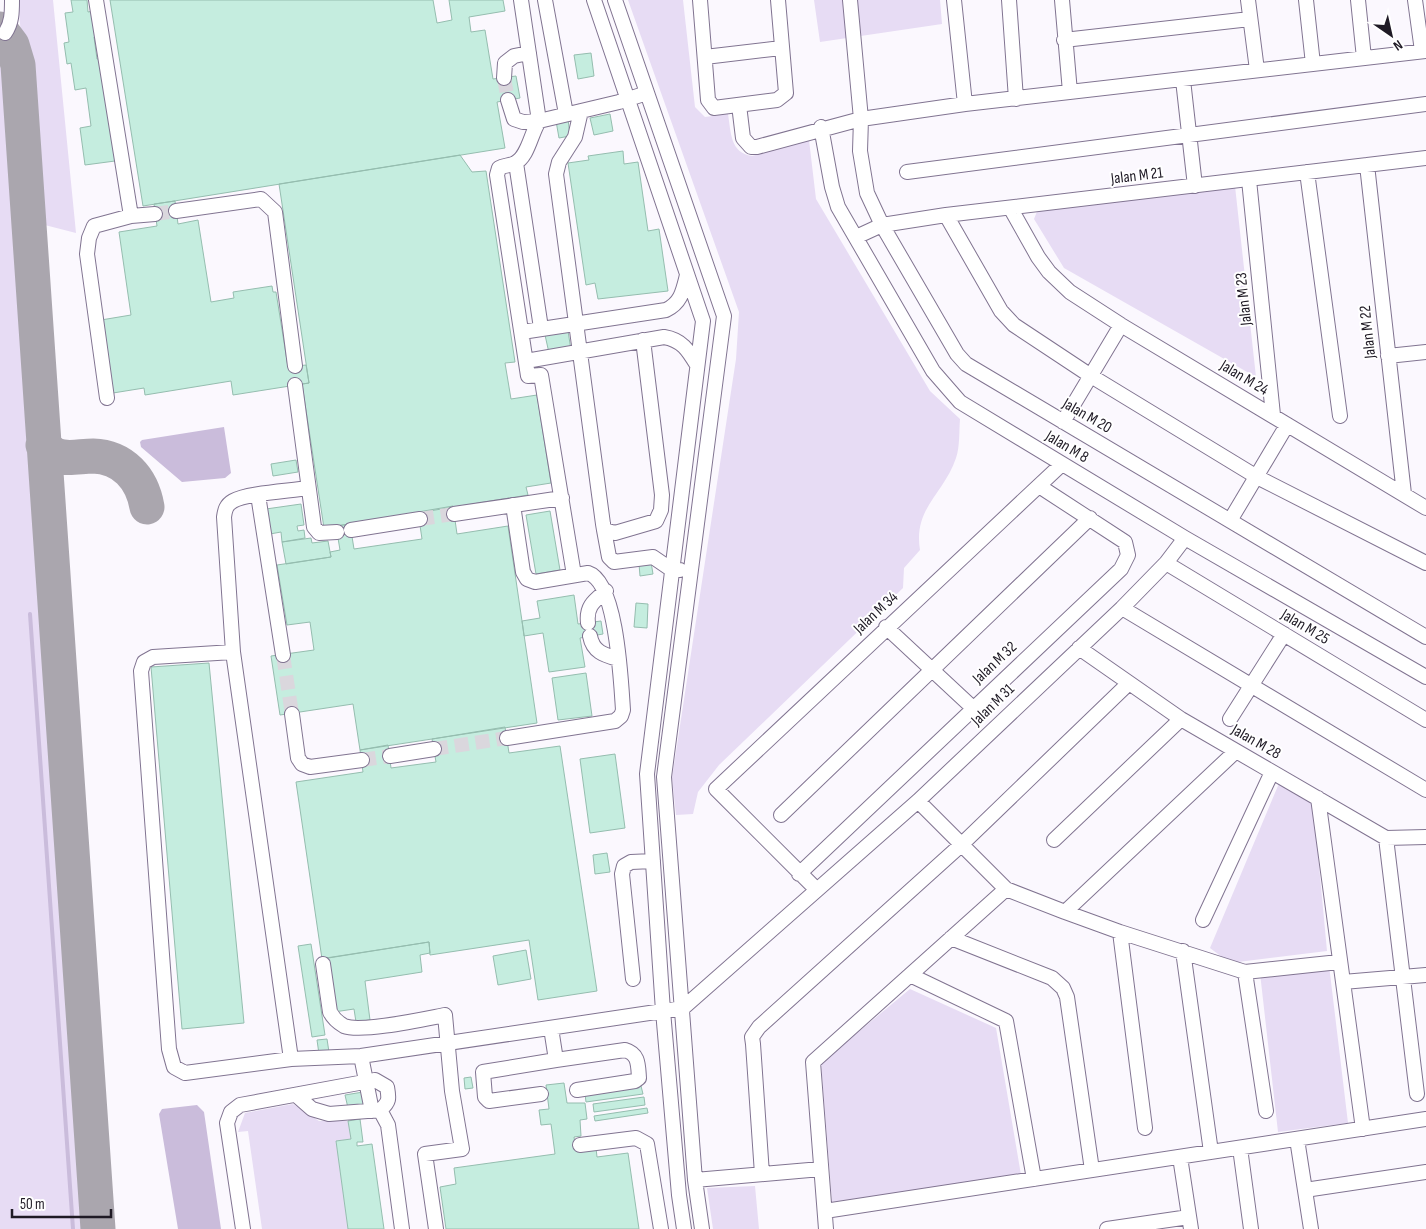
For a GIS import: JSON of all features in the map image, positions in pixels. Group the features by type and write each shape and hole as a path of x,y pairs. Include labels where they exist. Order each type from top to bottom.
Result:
{"street":[{"path":"4,34 9,27 12,16 12,0"},
{"path":"96,0 131,216"},
{"path":"520,0 539,121 533,130 524,154 516,163 500,168 496,175 528,376 541,375 574,575"},
{"path":"545,0 566,114"},
{"path":"594,0 703,321 647,774 663,1011 679,1194 684,1229"},
{"path":"615,0 724,316 664,777 695,1180 702,1229"},
{"path":"703,0 708,100 714,108 777,100 786,92 778,0"},
{"name":"Jalan M 20","path":"850,0 860,118 862,172 867,193 882,225 957,354 966,364 1231,519 1426,637"},
{"path":"954,0 965,104"},
{"path":"1009,0 1016,99"},
{"path":"1062,0 1070,92"},
{"path":"1248,0 1257,70"},
{"path":"1306,0 1313,64"},
{"path":"1358,0 1364,58"},
{"path":"739,105 743,138 750,147 860,118 965,104 1424,51 1415,0"},
{"path":"1064,40 1250,20"},
{"path":"705,57 781,48"},
{"path":"504,78 505,63 514,56 529,53"},
{"path":"1183,80 1195,186"},
{"path":"508,100 510,114 514,119 523,122 539,121 619,102 647,93"},
{"path":"907,172 1426,104"},
{"path":"581,111 575,137 559,162 556,174 609,557 614,562 653,557 672,570 691,572"},
{"name":"Jalan M 8","path":"821,127 832,187 838,207 933,371 960,402 1186,538 1426,676"},
{"name":"Jalan M 21","path":"856,237 882,225 946,215 1011,209 1367,165 1425,162"},
{"path":"516,163 541,328"},
{"name":"Jalan M 22","path":"1367,165 1404,494"},
{"path":"1307,172 1340,416"},
{"name":"Jalan M 23","path":"1250,180 1273,416"},
{"path":"176,211 261,199 275,212 295,366"},
{"name":"Jalan M 24","path":"1011,209 1049,272 1070,292 1121,325 1426,508"},
{"path":"107,398 87,254 89,238 94,226 131,216 155,214"},
{"path":"946,215 1007,319 1091,376 1257,477 1426,563"},
{"path":"522,332 666,310 675,306 681,297 687,274"},
{"path":"1063,422 1121,325"},
{"path":"526,361 664,336 676,339 686,347 697,365"},
{"path":"604,530 614,533 656,521 661,510 662,495 643,340"},
{"path":"1388,356 1426,352"},
{"path":"295,385 314,527 319,533 420,519"},
{"path":"1231,519 1287,425"},
{"name":"Jalan M 34","path":"800,874 716,789 886,627 1062,464"},
{"name":"Jalan M 32","path":"800,874 1121,568 1128,555 1125,542 1039,486"},
{"path":"292,1059 233,652 224,518 226,507 234,501 258,495 308,488"},
{"path":"258,495 283,654"},
{"path":"454,514 562,498"},
{"path":"507,738 600,724 615,721 621,716 618,659 606,591 595,575 588,573 535,582 528,579 523,572 512,505"},
{"path":"781,815 1090,518"},
{"name":"Jalan M 31","path":"683,1008 918,801 1122,608 1166,563 1186,538"},
{"name":"Jalan M 25","path":"1166,563 1426,720"},
{"path":"606,591 592,602 587,612 589,630 595,649 606,656 618,659"},
{"path":"1122,608 1426,790"},
{"path":"886,627 973,708"},
{"path":"1230,719 1284,634"},
{"name":"Jalan M 28","path":"1079,648 1181,719 1386,838"},
{"path":"233,652 153,657 144,662 141,671 169,1049 174,1068 185,1073 292,1059 361,1056 683,1008"},
{"path":"762,1174 752,1044 755,1032 961,845 1129,683"},
{"path":"292,714 298,758 302,764 310,767 362,760"},
{"path":"1054,840 1181,719"},
{"path":"390,756 434,749"},
{"path":"1065,912 1236,751"},
{"path":"1203,920 1272,772"},
{"path":"1318,798 1362,1129"},
{"path":"918,801 1006,890 1120,932 1245,972 1339,962"},
{"path":"1417,1094 1386,838 1426,837"},
{"path":"633,979 622,874 624,866 631,862 653,861"},
{"path":"800,874 816,889"},
{"path":"826,1229 813,1062 1006,890"},
{"path":"1120,932 1145,1128"},
{"path":"951,938 1052,978 1063,988 1067,997 1092,1170"},
{"path":"1183,951 1211,1152"},
{"path":"323,964 330,1012 333,1018 345,1026 374,1027 445,1015 446,1044 462,1149 425,1154 436,1229"},
{"path":"1245,972 1266,1111"},
{"path":"910,975 1006,1020 1034,1179"},
{"path":"1342,982 1426,975"},
{"path":"551,1028 556,1060"},
{"path":"541,1094 489,1101 485,1097 483,1072 625,1050 632,1052 637,1059 639,1078 635,1082 577,1090"},
{"path":"361,1056 366,1082 376,1111 388,1125 402,1229"},
{"path":"243,1229 227,1123 231,1112 240,1105 374,1080 386,1086 389,1098 386,1105 376,1111 329,1114 312,1110 296,1095"},
{"path":"825,1211 1426,1119"},
{"path":"580,1145 636,1138 647,1144 661,1229"},
{"path":"1298,1139 1311,1229"},
{"path":"1240,1148 1251,1229"},
{"path":"1108,1229 1190,1223 1180,1157"},
{"path":"695,1180 822,1169"},
{"path":"1305,1190 1426,1172"}],"shaded area":[{"path":"18,0 53,0 76,233 37,223"},
{"path":"628,0 683,0 695,107 705,117 728,114 733,141 739,151 752,156 809,140 816,199 930,391 960,419 959,444 956,458 951,471 925,512 919,535 920,550 904,568 903,588 719,765 698,792 693,814 676,815 672,778 736,359 739,312"},
{"path":"814,0 940,0 942,24 820,42"},
{"path":"0,42 7,54 48,589 90,1229 0,1229"},
{"path":"1235,186 1256,377 1064,268 1034,219 1038,209"},
{"path":"224,427 231,473 225,478 182,482 141,447 140,442 142,440"},
{"path":"1280,781 1313,801 1327,951 1230,963 1210,948"},
{"path":"1329,965 1348,1123 1278,1132 1260,973"},
{"path":"910,989 996,1028 1021,1175 832,1202 821,1063"},
{"path":"293,1104 319,1121 348,1121 351,1139 336,1141 348,1229 262,1229 248,1131 238,1132 245,1113"},
{"path":"197,1105 204,1112 221,1229 178,1229 159,1114 162,1109"},
{"path":"755,1186 759,1229 713,1229 707,1188"}],"building":[{"path":"71,0 87,0 88,12 93,11 97,37 94,37 97,59 101,59 115,161 85,165 80,128 91,126 86,88 75,90 71,63 67,64 64,43 69,42 65,13 73,12"},
{"path":"110,0 433,0 437,23 452,20 449,0 503,0 505,11 469,17 471,32 485,30 493,79 516,76 520,98 497,102 505,148 143,206"},
{"path":"591,53 594,76 578,79 574,55"},
{"path":"610,114 613,131 594,135 590,118"},
{"path":"568,119 570,136 559,138 556,121"},
{"path":"623,151 624,164 638,162 648,231 659,229 668,291 598,299 595,283 586,285 568,163 589,160 588,156"},
{"path":"460,155 472,172 486,171 515,362 505,363 511,399 537,395 551,483 526,487 528,495 324,528 302,384 309,383 279,184"},
{"path":"175,201 178,224 198,220 211,302 234,298 233,292 272,286 273,292 276,292 288,367 306,365 309,383 233,395 231,381 145,395 144,388 113,393 101,320 131,315 119,232 157,226 154,204"},
{"path":"568,331 571,350 549,353 545,335"},
{"path":"296,460 298,472 273,476 271,464"},
{"path":"301,504 304,525 297,526 298,531 304,530 305,538 282,542 281,532 270,534 266,509"},
{"path":"453,506 457,534 508,526 537,723 360,750 353,704 280,715 271,656 314,650 310,622 287,625 277,565 331,557 330,552 340,550 336,526 350,524 354,549 422,539 418,512"},
{"path":"550,511 560,570 536,574 526,515"},
{"path":"311,538 312,543 328,541 331,557 286,564 282,542"},
{"path":"651,562 653,574 640,576 639,564"},
{"path":"574,595 578,624 601,621 603,634 580,638 585,667 549,672 543,633 524,636 522,621 540,618 537,601"},
{"path":"636,603 648,604 647,628 634,627"},
{"path":"209,663 244,1023 182,1029 151,667"},
{"path":"586,673 592,716 558,720 552,678"},
{"path":"505,727 509,753 560,746 597,991 538,1000 529,940 430,955 429,942 322,959 296,782 363,772 360,750 388,745 391,768 436,762 432,739"},
{"path":"615,754 625,828 590,833 580,759"},
{"path":"607,853 610,872 595,874 593,855"},
{"path":"429,942 430,953 420,955 422,972 365,981 370,1020 356,1022 354,1009 334,1012 326,958"},
{"path":"311,944 325,1035 312,1037 298,946"},
{"path":"526,950 531,979 498,985 493,956"},
{"path":"327,1039 329,1052 319,1054 317,1040"},
{"path":"471,1077 473,1088 465,1089 464,1078"},
{"path":"564,1083 567,1103 585,1103 587,1119 580,1120 581,1136 574,1137 576,1151 596,1148 597,1157 628,1153 639,1229 446,1229 440,1187 456,1184 454,1168 555,1154 551,1124 541,1125 539,1110 549,1109 546,1085"},
{"path":"641,1086 643,1094 586,1102 585,1094"},
{"path":"363,1092 365,1104 348,1108 345,1095"},
{"path":"644,1097 645,1105 594,1112 593,1104"},
{"path":"647,1108 648,1113 595,1121 594,1116"},
{"path":"360,1119 363,1142 357,1142 357,1146 372,1144 384,1229 348,1229 336,1141 351,1139 348,1121"}],"waterway":[{"path":"30,614 73,1229"}],"taxiway":[{"path":"0,29 12,45 18,65 98,1229"},
{"path":"43,445 54,454 60,456 69,458 104,457 122,465 136,478 147,507"}],"tunnel":[{"path":"504,78 508,100"},
{"path":"155,214 176,211"},
{"path":"420,519 454,514"},
{"path":"283,655 292,714"},
{"path":"434,749 507,738"},
{"path":"362,760 390,756"}]}
